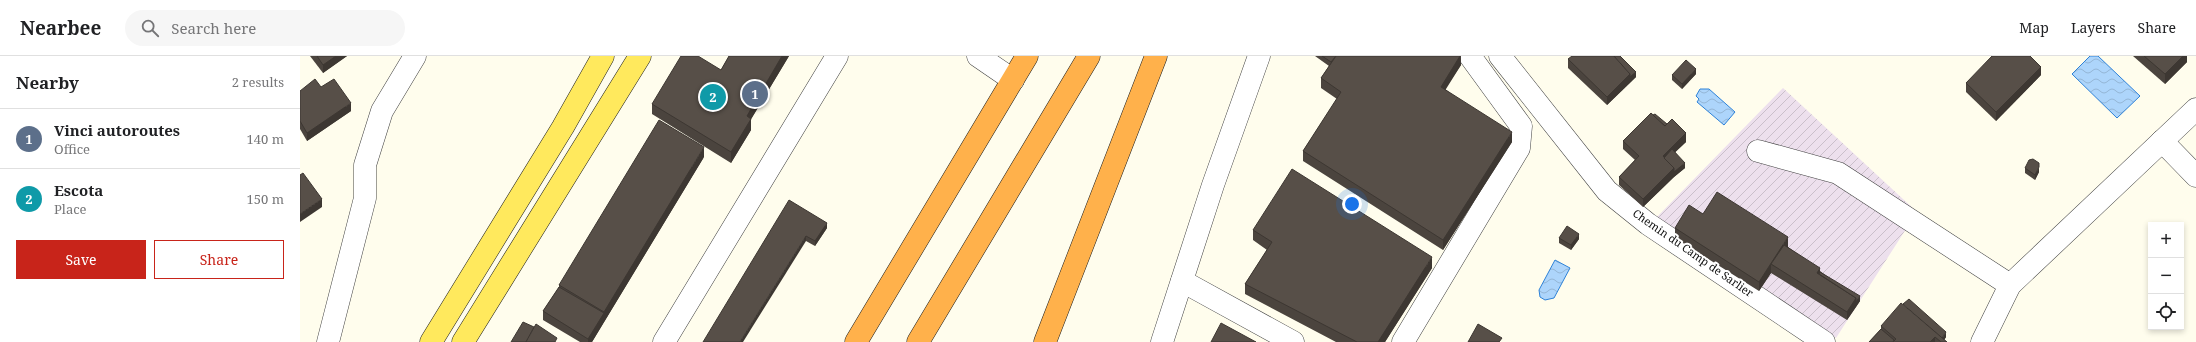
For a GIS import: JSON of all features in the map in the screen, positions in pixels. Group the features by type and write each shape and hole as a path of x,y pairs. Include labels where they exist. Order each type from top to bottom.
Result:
{"highway":[{"path":"856,342 1027,56"},
{"path":"918,342 1088,56"},
{"path":"1045,342 1156,56"}],"main road":[{"path":"431,342 563,127 603,56"},
{"path":"463,342 640,56"}],"street":[{"path":"328,342 365,198 365,165 382,111 415,56"},
{"path":"664,342 838,56"},
{"path":"978,56 1013,80"},
{"path":"1162,342 1213,185 1259,56"},
{"path":"1403,342 1520,148 1521,126 1470,56"},
{"name":"Chemin du Camp de Sarlier","path":"1500,56 1518,65 1607,191 1648,224 1824,342"},
{"path":"1982,342 2010,284 2196,109"},
{"path":"2162,140 2196,176"},
{"path":"1758,151 1838,173 2010,284"},
{"path":"1182,281 1293,342"}],"shaded area":[{"path":"1783,88 1917,212 1836,338 1653,221"}],"water":[{"path":"2090,56 2098,56 2140,96 2117,118 2072,74"},
{"path":"1700,89 1709,89 1735,112 1724,125 1697,102 1699,99 1696,96"},
{"path":"1555,260 1570,268 1554,298 1545,300 1540,297 1539,290"}],"building":[{"path":"317,56 336,56 323,65"},
{"path":"681,56 698,56 721,70 729,56 782,56 747,116 751,119 731,152 652,104"},
{"path":"1322,56 1336,56 1331,62"},
{"path":"1336,56 1460,56 1441,87 1512,132 1443,240 1303,151 1341,92 1321,78"},
{"path":"1572,56 1614,56 1630,74 1607,97 1568,59"},
{"path":"1614,56 1620,56 1636,72 1630,77 1630,74"},
{"path":"1992,56 2030,56 2041,67 1996,112 1966,83"},
{"path":"2144,56 2183,56 2165,74"},
{"path":"1686,60 1696,69 1682,84 1672,75"},
{"path":"315,79 321,87 334,79 351,103 307,133 300,121 300,91"},
{"path":"1651,113 1665,126 1672,119 1686,133 1663,156 1674,168 1643,199 1619,177 1639,156 1623,141"},
{"path":"1655,114 1667,124 1665,126 1653,115"},
{"path":"659,120 704,147 604,312 559,285"},
{"path":"1672,149 1685,163 1674,172 1674,168 1664,158"},
{"path":"2033,159 2039,163 2039,167 2035,175 2025,168 2029,160"},
{"path":"1292,169 1432,257 1378,342 1357,342 1245,284 1272,242 1253,230"},
{"path":"303,173 322,199 300,214 300,175"},
{"path":"1717,192 1788,237 1759,282 1675,228 1689,205 1703,214"},
{"path":"789,200 827,223 815,241 806,236 740,342 703,342"},
{"path":"1567,226 1579,234 1571,245 1559,238"},
{"path":"1784,245 1820,268 1817,273 1856,298 1847,312 1771,264"},
{"path":"1820,272 1860,296 1856,302 1856,298 1819,274"},
{"path":"559,287 604,313 588,339 543,311"},
{"path":"1909,299 1946,332 1942,338 1903,304"},
{"path":"1901,303 1947,342 1941,342 1935,337 1930,342 1893,342 1896,339 1881,326"},
{"path":"523,322 534,327 526,342 511,342"},
{"path":"1221,323 1256,342 1211,342"},
{"path":"536,324 557,338 555,342 526,342"},
{"path":"1478,324 1502,338 1499,342 1468,342"},
{"path":"1881,329 1894,340 1893,342 1869,342"}],"place":[{"name":"Vinci autoroutes","path":"755,94"},
{"name":"Escota","path":"713,97"}]}
